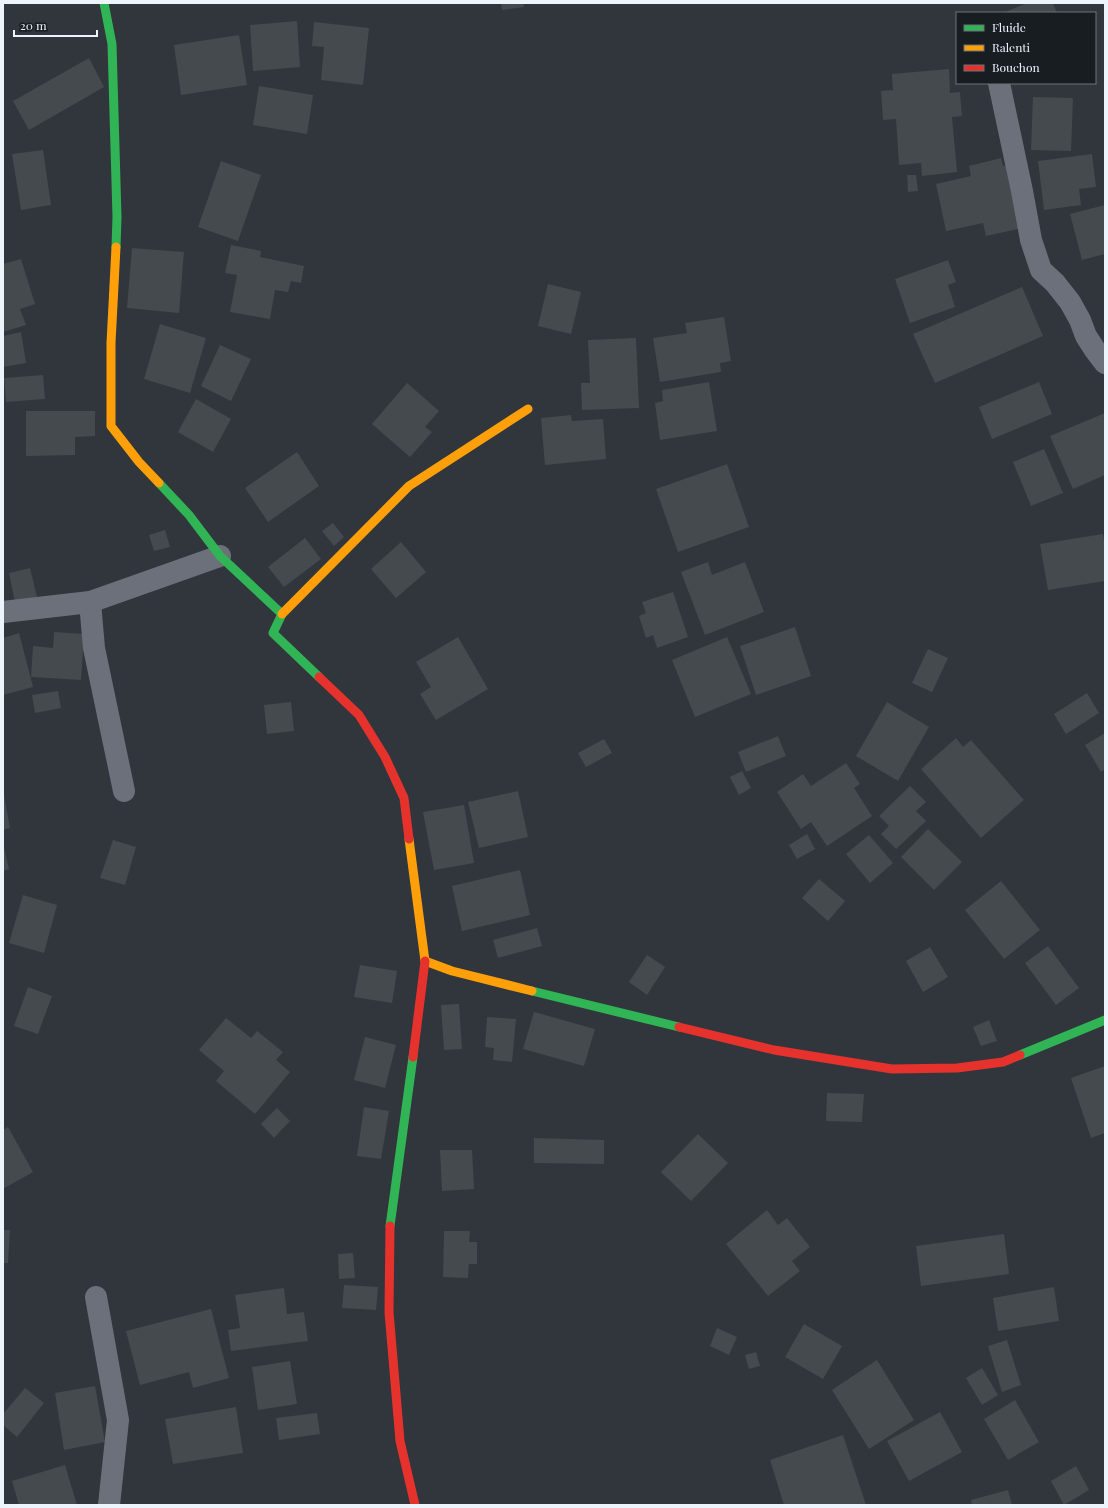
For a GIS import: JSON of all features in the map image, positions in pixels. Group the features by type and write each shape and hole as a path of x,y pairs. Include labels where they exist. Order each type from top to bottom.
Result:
{"street":[{"path":"104,3 112,44 117,216 110,343 112,426 139,462 189,515 220,556 282,614"},
{"path":"999,84 1031,240 1041,270 1070,302 1080,320 1086,336 1105,362"},
{"path":"415,1505 400,1441 389,1304 390,1226 419,1017 425,961 404,798 386,758 359,715 273,633 282,614 408,486 528,408"},
{"path":"3,612 90,602 220,556"},
{"path":"90,602 94,648 124,791"},
{"path":"425,961 452,971 774,1050 892,1069 957,1068 1003,1062 1105,1020"},
{"path":"96,1297 118,1420 109,1505"}],"building":[{"path":"501,3 523,3 524,7 502,10"},
{"path":"1027,3 1053,3 1057,12 1005,12"},
{"path":"297,21 300,67 253,71 250,25"},
{"path":"314,22 369,28 363,85 321,80 324,47 312,46"},
{"path":"239,35 247,85 181,95 174,45"},
{"path":"89,58 104,87 29,130 13,101"},
{"path":"949,69 950,93 960,92 962,116 952,117 957,172 922,176 921,163 899,165 896,119 883,120 881,91 893,90 892,74"},
{"path":"259,86 313,95 307,134 253,125"},
{"path":"1033,97 1073,98 1071,151 1031,150"},
{"path":"43,150 51,205 21,210 12,154"},
{"path":"1092,154 1096,187 1079,189 1081,205 1044,210 1038,161"},
{"path":"1001,158 1003,166 1008,165 1022,228 986,236 983,223 946,231 936,184 971,176 969,166"},
{"path":"221,161 261,175 238,241 198,227"},
{"path":"907,175 916,175 918,191 908,192"},
{"path":"1105,205 1105,254 1082,260 1070,214"},
{"path":"231,245 261,251 260,257 304,266 301,283 291,281 288,292 275,290 270,319 230,312 237,275 225,273"},
{"path":"132,248 184,252 179,313 127,308"},
{"path":"21,259 35,304 20,309 26,325 3,332 3,264"},
{"path":"948,260 956,282 948,285 955,307 910,323 895,279"},
{"path":"548,284 581,292 571,334 538,326"},
{"path":"1022,287 1043,336 935,383 913,334"},
{"path":"724,317 731,361 720,363 721,372 660,382 653,338 687,333 685,323"},
{"path":"160,324 206,338 190,393 144,379"},
{"path":"21,332 26,363 3,367 3,336"},
{"path":"636,338 639,408 582,410 581,383 590,383 588,340"},
{"path":"220,345 251,359 231,401 201,386"},
{"path":"43,375 45,399 6,402 4,378"},
{"path":"709,382 717,431 660,440 655,403 663,401 662,390"},
{"path":"1039,382 1052,414 992,439 979,407"},
{"path":"407,383 439,411 425,427 432,432 410,457 372,424"},
{"path":"196,399 231,419 213,452 178,432"},
{"path":"26,411 95,411 95,436 75,437 75,455 26,456"},
{"path":"1105,413 1105,475 1073,489 1050,436"},
{"path":"571,415 572,421 603,419 606,459 545,465 541,418"},
{"path":"1044,449 1063,493 1031,506 1013,462"},
{"path":"297,452 319,486 268,522 245,488"},
{"path":"727,464 749,527 678,552 656,489"},
{"path":"333,523 344,537 334,546 322,531"},
{"path":"165,530 170,547 154,551 149,535"},
{"path":"1103,534 1105,547 1105,581 1048,590 1040,544"},
{"path":"305,538 321,559 284,587 268,567"},
{"path":"401,542 426,572 396,598 371,569"},
{"path":"708,562 712,575 745,562 764,612 705,635 681,572"},
{"path":"30,568 37,597 15,602 9,573"},
{"path":"673,592 688,637 657,648 653,635 646,638 639,616 646,613 642,602"},
{"path":"795,627 811,676 756,695 740,646"},
{"path":"54,632 84,634 81,680 31,677 33,646 53,648"},
{"path":"19,633 33,687 3,695 3,638"},
{"path":"458,637 488,689 436,720 420,694 431,687 416,662"},
{"path":"727,637 751,694 695,717 672,660"},
{"path":"928,649 948,658 932,692 912,683"},
{"path":"58,691 61,708 35,713 32,695"},
{"path":"1087,693 1099,713 1066,734 1054,714"},
{"path":"291,702 294,731 267,734 264,705"},
{"path":"887,702 929,727 898,781 856,756"},
{"path":"1105,733 1105,769 1101,772 1085,745"},
{"path":"778,736 786,756 746,772 738,752"},
{"path":"956,738 963,747 971,740 1024,800 981,838 921,769"},
{"path":"604,739 612,753 586,767 578,753"},
{"path":"846,763 860,784 854,788 872,816 827,846 811,822 801,829 777,792 803,774 811,786"},
{"path":"742,771 751,788 739,795 730,777"},
{"path":"910,786 926,802 916,811 926,821 896,849 881,834 889,826 879,816"},
{"path":"518,791 528,837 479,848 468,802"},
{"path":"4,795 10,828 3,830 3,796"},
{"path":"464,805 474,863 434,870 423,812"},
{"path":"928,829 962,862 934,890 901,857"},
{"path":"807,834 815,849 797,859 789,845"},
{"path":"869,835 893,863 870,883 846,854"},
{"path":"113,840 136,847 125,885 100,878"},
{"path":"3,843 9,869 3,871"},
{"path":"520,870 530,915 462,931 452,886"},
{"path":"819,879 845,901 828,921 802,898"},
{"path":"1001,881 1040,930 1004,959 965,910"},
{"path":"23,895 57,905 44,953 9,943"},
{"path":"537,928 542,946 498,958 493,940"},
{"path":"1048,946 1079,988 1056,1005 1025,963"},
{"path":"930,947 948,977 923,992 906,961"},
{"path":"647,955 665,967 647,995 629,982"},
{"path":"360,965 397,971 392,1003 354,997"},
{"path":"28,987 52,996 38,1034 14,1026"},
{"path":"459,1004 462,1049 444,1050 441,1005"},
{"path":"534,1012 595,1029 584,1066 523,1049"},
{"path":"487,1017 516,1019 512,1062 493,1060 494,1048 485,1047"},
{"path":"226,1018 251,1038 257,1031 283,1052 276,1060 290,1072 255,1114 216,1081 224,1071 199,1050"},
{"path":"989,1020 997,1041 981,1046 973,1027"},
{"path":"365,1037 396,1045 385,1088 354,1080"},
{"path":"1105,1066 1105,1133 1091,1138 1071,1078"},
{"path":"827,1093 864,1094 862,1122 826,1121"},
{"path":"364,1107 389,1111 381,1159 357,1156"},
{"path":"277,1108 290,1121 274,1138 261,1124"},
{"path":"8,1127 33,1172 3,1189 3,1130"},
{"path":"698,1134 728,1163 691,1201 661,1172"},
{"path":"534,1138 604,1140 604,1164 534,1163"},
{"path":"440,1150 472,1150 474,1189 442,1191"},
{"path":"767,1210 778,1225 787,1218 810,1247 792,1261 800,1271 768,1296 726,1244"},
{"path":"3,1230 10,1230 8,1263 3,1263"},
{"path":"444,1231 470,1231 469,1242 477,1242 477,1264 469,1264 468,1278 443,1277"},
{"path":"1004,1234 1009,1274 921,1286 916,1246"},
{"path":"353,1253 355,1278 339,1279 338,1254"},
{"path":"344,1285 378,1287 376,1310 342,1308"},
{"path":"1054,1287 1059,1321 998,1331 993,1298"},
{"path":"284,1288 287,1314 304,1312 308,1341 231,1351 228,1330 240,1328 235,1295"},
{"path":"211,1309 229,1378 193,1388 189,1372 140,1385 126,1331"},
{"path":"804,1324 842,1346 823,1379 785,1357"},
{"path":"717,1328 737,1337 729,1355 710,1346"},
{"path":"1007,1340 1021,1385 1002,1392 988,1346"},
{"path":"756,1352 760,1366 749,1369 745,1355"},
{"path":"877,1360 914,1420 869,1449 832,1390"},
{"path":"290,1361 297,1404 258,1410 252,1367"},
{"path":"982,1368 998,1395 982,1405 966,1378"},
{"path":"95,1386 105,1442 64,1450 55,1393"},
{"path":"25,1388 44,1403 17,1437 3,1425 3,1414"},
{"path":"1015,1400 1039,1442 1008,1460 984,1419"},
{"path":"236,1407 243,1453 173,1464 165,1419"},
{"path":"940,1412 962,1452 909,1481 887,1441"},
{"path":"317,1413 320,1434 279,1440 276,1418"},
{"path":"843,1435 866,1505 784,1505 770,1460"},
{"path":"65,1465 77,1505 19,1505 12,1481"},
{"path":"1076,1466 1089,1490 1064,1505 1051,1481"},
{"path":"1008,1490 1012,1505 972,1505 971,1500"}],"traffic: fast":[{"path":"104,3 112,44 117,217 116,247"},
{"path":"159,483 189,515 220,556 282,614 273,633 319,677"},
{"path":"532,991 679,1027"},
{"path":"1020,1055 1105,1020"},
{"path":"390,1226 413,1057"}],"traffic: slow":[{"path":"116,247 111,343 111,426 139,462 159,483"},
{"path":"282,614 409,486 528,409"},
{"path":"409,839 425,961 452,971 532,991"}],"traffic: jam":[{"path":"319,677 359,715 385,757 404,798 409,839"},
{"path":"413,1057 425,961"},
{"path":"679,1027 774,1050 892,1069 957,1068 1003,1062 1020,1055"},
{"path":"390,1226 389,1312 400,1441 415,1505"}]}
